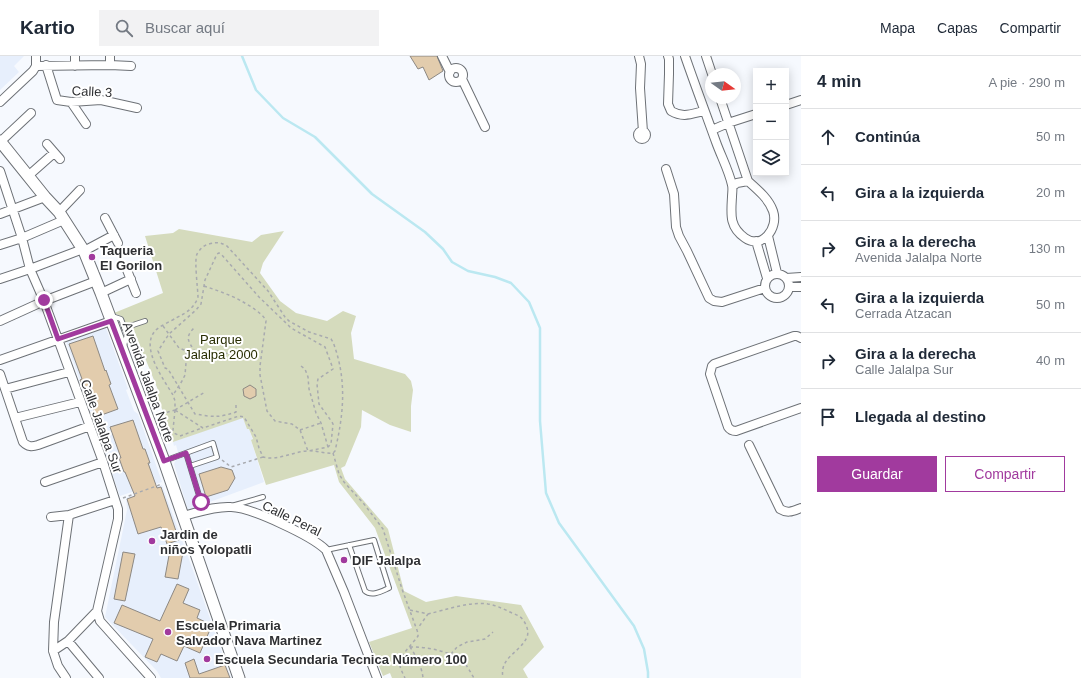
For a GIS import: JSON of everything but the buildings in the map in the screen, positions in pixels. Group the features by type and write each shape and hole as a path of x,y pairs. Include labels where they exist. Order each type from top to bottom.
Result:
{"street":[{"path":"0,102 33,71 36,66 36,56"},
{"path":"75,56 75,66"},
{"path":"110,56 110,65"},
{"path":"442,56 450,72 456,68 460,70 462,79 485,127"},
{"path":"640,56 640,88 643,132"},
{"path":"668,56 670,74 668,104 671,111 678,115 689,115 704,111"},
{"path":"685,56 704,111 733,186 731,219 735,228 742,236 749,240 756,241 768,236 773,228 775,219 770,205 748,181 722,104"},
{"path":"706,56 710,68"},
{"name":"Calle 3","path":"46,65 57,100 71,102 101,100 137,108"},
{"path":"36,66 131,66"},
{"path":"789,104 801,100"},
{"path":"71,102 86,124"},
{"path":"0,142 31,113"},
{"path":"712,130 753,115"},
{"name":"Avenida Jalalpa Norte","path":"0,142 62,216 83,250 101,293 164,461 239,678"},
{"path":"28,176 57,156 47,144"},
{"path":"666,169 674,194 676,227 679,236 688,251 709,298 714,301 722,302 765,288"},
{"name":"Calle Jalalpa Sur","path":"1,176 13,209 30,269 44,300 69,372 117,500 118,519 97,611"},
{"path":"733,186 742,181 748,181"},
{"path":"0,245 22,238 62,216 80,190"},
{"path":"0,214 46,198"},
{"path":"0,279 116,239 105,218"},
{"path":"768,236 777,273"},
{"path":"756,241 767,278"},
{"path":"127,270 136,293"},
{"path":"772,274 782,274 789,282 788,292 780,298 770,296 765,288 767,278 772,274"},
{"path":"786,278 801,277"},
{"path":"101,293 131,279"},
{"path":"0,321 44,300 96,281"},
{"path":"789,287 801,287"},
{"path":"0,360 110,318"},
{"path":"801,338 794,336 714,364 710,374 728,427 733,431 801,408"},
{"path":"5,389 69,372"},
{"path":"0,374 23,442 27,446 33,447 90,426"},
{"path":"15,418 80,402"},
{"path":"750,444 780,509 785,512 789,512 801,508"},
{"path":"45,482 103,462"},
{"path":"51,517 69,515 117,500"},
{"name":"Calle Peral","path":"183,516 212,508 242,508 280,523 315,541 326,550 377,678"},
{"path":"66,678 58,666 53,651 54,622 69,515"},
{"path":"53,651 68,641 97,611 100,620 152,678"},
{"path":"68,641 99,678"}],"lane":[{"path":"110,318 121,319 127,334 122,350"},
{"path":"124,328 144,321"},
{"path":"164,461 213,443 217,457 190,466"},
{"path":"186,453 201,502"},
{"path":"230,507 263,497"},
{"path":"326,550 350,545 374,540 389,588 372,594 365,591 350,545"}],"path":[{"path":"264,457 259,448 256,437 244,417 239,416 180,436 174,433 175,401 150,350 150,342 155,331 191,309 196,303 198,298 196,260 198,253 205,244 217,242 223,243 227,246 268,291 289,321 309,332 331,339 335,346 341,369 343,396 340,426 335,451 327,454 308,451"},
{"path":"217,457 231,467 264,457 270,459 328,448 332,444 332,422 319,404 317,384 318,379 333,369 325,347 291,328 259,297 219,253 217,254 208,274 200,304 196,310 169,334 158,351 165,368 168,369 195,414 222,417 236,412 236,405"},
{"path":"204,286 232,296 266,318 260,375 267,411 275,421 292,424 300,430 308,451"},
{"path":"163,326 179,348 186,352 188,357"},
{"path":"173,395 185,375 188,357 194,350 189,343 189,335 194,328"},
{"path":"188,357 197,358 256,348"},
{"path":"300,366 306,369 309,390 321,422 328,448"},
{"path":"161,414 175,410 205,392"},
{"path":"175,410 202,428"},
{"path":"300,430 321,422"},
{"path":"117,500 164,483"},
{"path":"410,610 428,614 459,606 486,604 497,606 521,617 528,630 527,638 507,660 504,666 503,678"},
{"path":"417,629 428,614"},
{"path":"451,654 457,647 467,642 485,639 493,632"},
{"path":"410,648 419,662 423,678"},
{"path":"405,678 400,668 402,657 410,648 424,648 451,654 461,659 474,678"}],"shaded area":[{"path":"0,56 24,56 14,66 19,72 0,90"},
{"path":"106,328 128,389 126,390 134,411 138,414 162,482 120,496 66,341"},
{"path":"243,417 253,440 251,440 264,482 188,510 174,464 179,456 176,445 174,446 173,442"},
{"path":"162,485 231,678 161,678 157,671 105,617 127,510 126,498"}],"green space":[{"name":"Parque Jalalpa 2000","path":"179,229 252,242 261,235 284,231 263,263 260,273 280,301 296,313 327,321 343,311 356,316 351,333 354,359 405,374 411,381 413,390 411,406 411,432 390,425 362,410 361,427 345,466 341,468 345,479 388,529 404,591 426,602 456,596 521,605 544,647 523,669 528,678 392,678 390,673 383,676 369,642 412,628 375,528 339,482 334,465 266,485 251,440 253,439 243,418 173,442 161,406 155,403 154,399 158,390 131,323 125,325 123,317 114,313 163,293 145,236 173,233"}],"waterway":[{"path":"242,56 256,90 283,118 315,137 372,194 425,232 443,249 452,262 468,271 495,277 511,283 529,302 540,328 540,421 546,493 559,523 634,626 644,649 648,678"}],"place":[{"name":"Taqueria El Gorilon","path":"92,257"},
{"name":"Jardin de niños Yolopatli","path":"152,541"},
{"name":"DIF Jalalpa","path":"344,560"},
{"name":"Escuela Primaria Salvador Nava Martinez","path":"168,632"},
{"name":"Escuela Secundaria Tecnica Número 100","path":"207,659"}],"route":[{"path":"44,300 58,339 111,321 164,461 186,453 201,502"}]}
